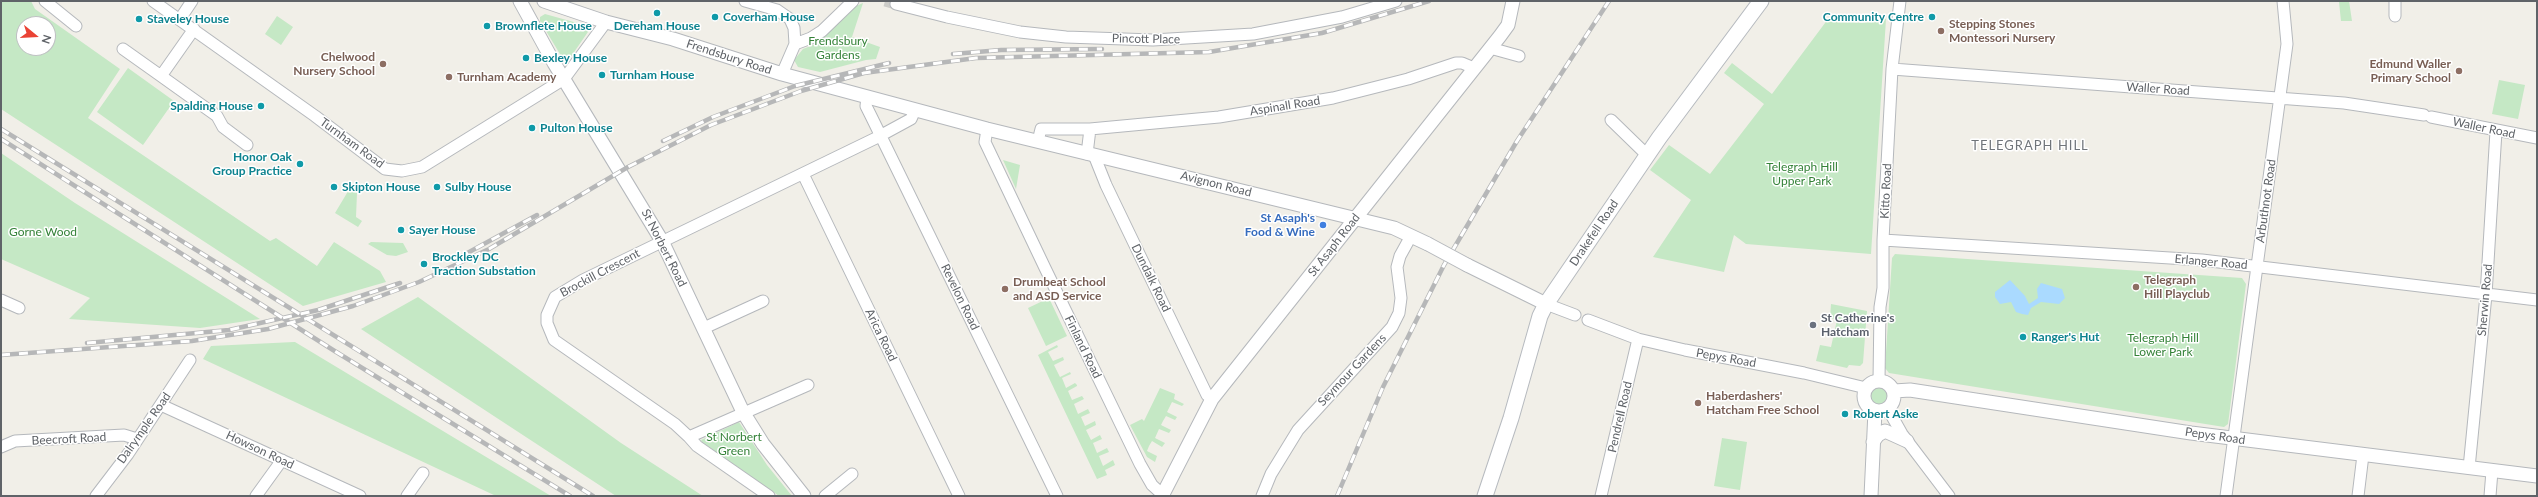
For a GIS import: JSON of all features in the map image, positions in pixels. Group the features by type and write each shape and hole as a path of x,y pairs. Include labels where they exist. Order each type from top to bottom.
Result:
{"main road":[{"name":"Drakefell Road","path":"1485,496 1511,418 1540,316 1546,304 1647,155 1761,1"}],"street":[{"path":"45,1 76,26"},
{"name":"Turnham Road","path":"153,1 194,29 385,169 402,171 422,168 564,79 606,22"},
{"path":"180,19 192,1"},
{"name":"St Norbert Road","path":"524,1 564,79 662,241 743,412 763,444 804,496"},
{"name":"Frendsbury Road","path":"544,1 606,22 673,39 782,74 915,110"},
{"path":"745,1 777,10 790,19 794,28 795,44 782,74"},
{"name":"Pincott Place","path":"896,4 947,17 1020,32 1066,37 1153,40 1253,34 1342,17 1396,1"},
{"name":"St Asaph Road","path":"1162,495 1212,399 1508,25 1513,1"},
{"name":"Kitto Road","path":"1879,381 1883,240 1892,69 1900,1"},
{"name":"Arbuthnot Road","path":"2226,496 2287,44 2283,1"},
{"path":"2395,1 2395,16"},
{"path":"795,44 811,38 822,30 846,3"},
{"path":"161,76 194,29"},
{"path":"1490,48 1519,56"},
{"path":"123,49 217,116 224,128 247,145"},
{"name":"Aspinall Road","path":"1039,135 1212,118 1279,108 1341,96 1408,79 1456,63 1462,63 1474,68"},
{"name":"Waller Road","path":"1892,69 2280,98 2378,107 2537,138"},
{"name":"Revelon Road","path":"867,97 866,106 1057,496"},
{"path":"881,135 911,118 915,110"},
{"name":"Avignon Road","path":"915,110 987,129 1039,135 1090,154 1394,228 1546,304"},
{"path":"1611,120 1647,155"},
{"name":"Finland Road","path":"987,129 985,142 1048,275 1140,464 1152,485 1162,495"},
{"path":"1090,129 1090,154"},
{"name":"Sherwin Road","path":"2469,468 2486,295 2496,131"},
{"name":"Brockill Crescent","path":"689,437 675,424 554,340 547,323 549,306 562,291 881,135"},
{"name":"Dundalk Road","path":"1090,154 1207,395 1212,399"},
{"name":"Arica Road","path":"802,174 959,496"},
{"name":"Seymour Gardens","path":"1262,496 1271,474 1298,430 1373,349 1397,318 1401,298 1397,267 1400,256 1412,236"},
{"name":"Erlanger Road","path":"1883,240 2202,260 2537,300"},
{"path":"1,300 19,308"},
{"path":"704,328 763,301"},
{"path":"1546,304 1575,315"},
{"name":"Pepys Road","path":"1588,320 1638,339 1804,373 1866,388"},
{"name":"Pendrell Road","path":"1601,496 1638,339"},
{"name":"Dalrymple Road","path":"96,496 161,405 190,360"},
{"path":"1871,496 1873,442 1882,410 1894,397 1894,391 1888,384 1879,381 1870,384 1866,388 1864,401 1866,406 1882,410 1949,496"},
{"path":"769,496 697,446 689,437 743,412 808,385"},
{"name":"Pepys Road","path":"1894,391 1910,390 2234,439 2537,476"},
{"name":"Howson Road","path":"161,405 360,496"},
{"path":"1873,442 1878,434 1885,431 1907,441"},
{"name":"Beecroft Road","path":"1,447 15,442 124,434 137,439"},
{"path":"2358,496 2363,455"},
{"path":"256,496 282,460"},
{"path":"2490,496 2492,471"},
{"path":"407,496 423,473"},
{"path":"825,496 852,474"}],"green space":[{"path":"1,1 31,1 35,9 45,16 16,16 16,56 56,56 56,24 120,69 88,118 270,241 276,238 317,266 334,242 380,271 386,282 303,306 1,109"},
{"path":"2349,1 2352,21 2341,21 2339,2"},
{"name":"Frendsbury Gardens","path":"863,3 852,37 880,47 876,59 866,60 820,72 798,67 794,60 803,49 813,45 856,6"},
{"path":"545,14 588,26 590,29 570,58 563,59 540,21 540,17"},
{"path":"277,16 293,27 281,45 265,34"},
{"name":"Telegraph Hill Upper Park","path":"1881,18 1886,19 1871,254 1746,244 1734,235 1724,272 1653,257 1691,200 1650,170 1669,145 1710,174 1764,104 1724,73 1732,63 1772,94 1828,19 1862,23"},
{"path":"128,68 174,101 143,145 97,112"},
{"path":"2499,80 2525,85 2518,119 2492,114"},
{"name":"Gorne Wood","path":"1,153 75,203 260,319 200,328 69,319 90,298 1,259"},
{"path":"1003,160 1020,165 1016,189"},
{"path":"350,188 357,193 356,217 362,221 358,227 335,213"},
{"path":"371,242 403,243 408,252 396,256 387,255 368,244"},
{"name":"Telegraph Hill Lower Park","path":"1895,254 2242,278 2246,284 2228,424 2224,427 1889,373 1885,368 1892,258"},
{"path":"418,297 621,443 703,496 616,496 361,329"},
{"path":"1049,298 1067,336 1046,346 1028,308"},
{"path":"1831,304 1867,311 1863,363 1860,366 1849,365 1847,368 1816,361 1820,345 1831,347 1837,320 1830,318"},
{"path":"295,342 551,496 496,496 203,359 211,346"},
{"path":"1057,345 1058,347 1048,352 1053,361 1063,357 1064,360 1054,365 1060,377 1070,372 1071,374 1062,378 1066,388 1075,383 1077,385 1068,391 1072,400 1082,396 1084,399 1074,404 1078,414 1088,409 1090,413 1081,417 1085,426 1095,421 1096,425 1086,430 1091,440 1100,435 1102,439 1093,443 1097,453 1107,448 1109,452 1099,456 1103,466 1113,460 1115,465 1105,470 1107,475 1097,479 1038,355"},
{"path":"1880,386 1887,389 1890,396 1887,403 1880,406 1873,403 1870,396 1873,389"},
{"path":"1160,388 1175,394 1174,399 1184,404 1182,406 1172,402 1167,412 1177,417 1175,420 1166,416 1161,425 1171,430 1169,433 1159,429 1155,438 1165,443 1162,447 1152,441 1149,446 1147,451 1157,456 1155,462 1147,457 1130,425 1142,419 1144,421"},
{"name":"St Norbert Green","path":"739,422 767,465 792,496 779,496 702,442 701,440"},
{"path":"1722,438 1747,442 1740,490 1714,486"}],"water":[{"path":"2010,280 2025,296 2029,304 2038,298 2037,289 2041,283 2062,289 2065,298 2059,304 2041,302 2031,308 2028,315 2022,314 2016,312 2011,302 2000,304 1995,297 1995,292"}],"tunnel":[{"path":"885,1 896,4"}],"railway":[{"path":"1,355 192,341 268,329 353,306 419,282 489,249 628,167 711,125 801,91 864,73 976,58 1209,52 1322,33 1429,1"},
{"path":"1337,496 1383,387 1444,265 1517,141 1609,1"},
{"path":"953,54 1001,50 1102,49"},
{"path":"663,141 713,117 795,86 889,63"},
{"path":"1,129 593,496"},
{"path":"1,139 333,350 570,496"},
{"path":"460,257 537,215"},
{"path":"87,343 229,330 318,310 400,283"}],"place":[{"name":"Dereham House","path":"657,13"},
{"name":"Coverham House","path":"715,17"},
{"name":"Community Centre","path":"1932,17"},
{"name":"Staveley House","path":"139,19"},
{"name":"Brownflete House","path":"487,26"},
{"name":"Stepping Stones Montessori Nursery","path":"1941,31"},
{"name":"Bexley House","path":"526,58"},
{"name":"Chelwood Nursery School","path":"383,64"},
{"name":"Edmund Waller Primary School","path":"2459,71"},
{"name":"Turnham House","path":"602,75"},
{"name":"Turnham Academy","path":"449,77"},
{"name":"Spalding House","path":"261,106"},
{"name":"Pulton House","path":"532,128"},
{"name":"Honor Oak Group Practice","path":"300,164"},
{"name":"Skipton House","path":"334,187"},
{"name":"Sulby House","path":"437,187"},
{"name":"St Asaph's Food & Wine","path":"1323,225"},
{"name":"Sayer House","path":"401,230"},
{"name":"Brockley DC Traction Substation","path":"424,264"},
{"name":"Telegraph Hill Playclub","path":"2136,287"},
{"name":"Drumbeat School and ASD Service","path":"1005,289"},
{"name":"St Catherine's Hatcham","path":"1813,325"},
{"name":"Ranger's Hut","path":"2023,337"},
{"name":"Haberdashers' Hatcham Free School","path":"1698,403"},
{"name":"Robert Aske","path":"1845,414"}],"district":[{"name":"TELEGRAPH HILL","path":"2030,146"}]}
